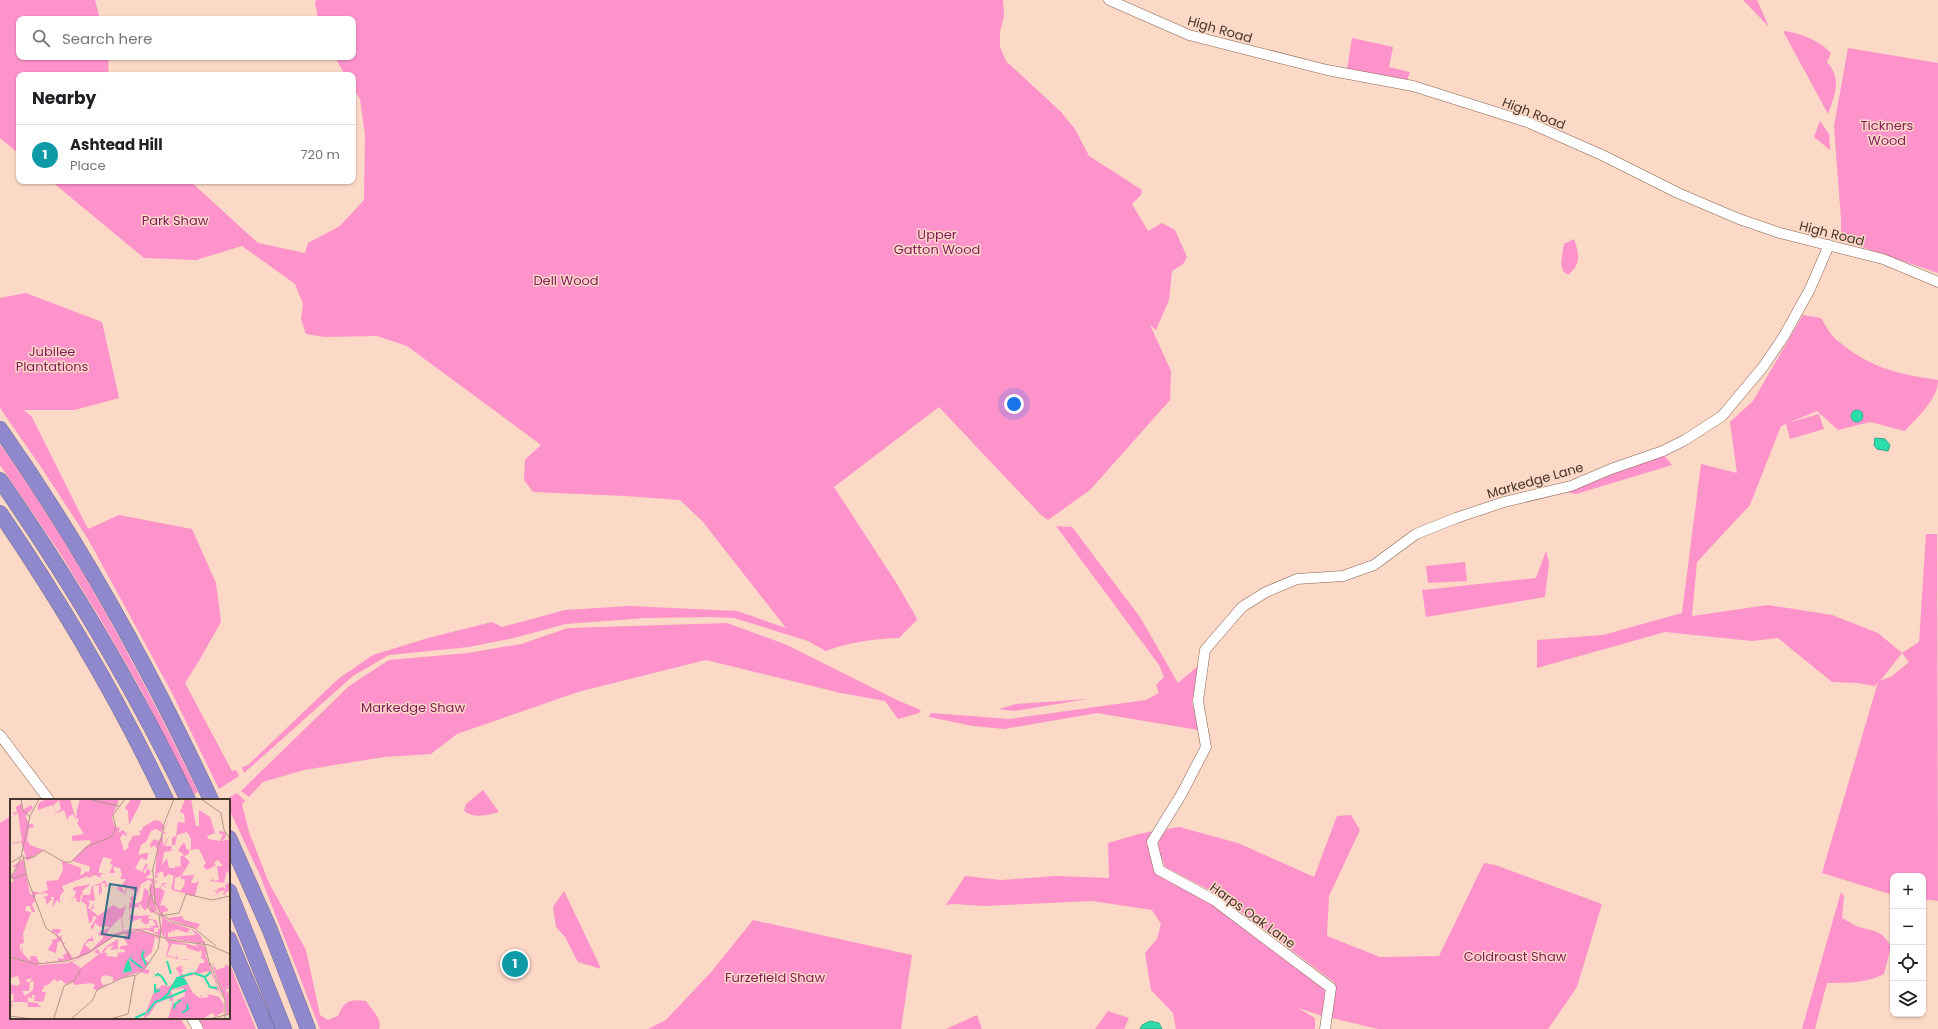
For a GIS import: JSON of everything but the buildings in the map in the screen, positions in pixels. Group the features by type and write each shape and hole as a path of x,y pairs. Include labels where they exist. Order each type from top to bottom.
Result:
{"highway":[{"path":"0,430 67,529 104,593 154,686 210,799"},
{"path":"0,480 56,563 102,640 136,699 187,799"},
{"path":"0,513 32,560 86,648 150,765 166,799"},
{"path":"230,840 270,930 308,1029"},
{"path":"230,894 284,1029"},
{"path":"230,941 267,1029"}],"street":[{"name":"High Road","path":"1109,0 1189,35 1319,68 1413,86 1527,122 1602,155 1678,193 1739,219 1780,233 1883,259 1938,282"},
{"name":"Markedge Lane","path":"1205,650 1242,607 1266,592 1298,579 1343,576 1374,565 1416,534 1504,502 1571,486 1611,469 1663,451 1722,416 1763,367 1810,289 1829,245"},
{"name":"Harps Oak Lane","path":"1205,650 1198,701 1206,747 1181,795 1152,842 1159,870 1214,900 1331,988 1325,1029"},
{"path":"0,735 47,799"},
{"path":"193,1019 198,1029"}],"green space":[{"path":"0,0 95,0 99,16 16,16 16,60 109,60 108,72 16,72 16,151 0,138"},
{"path":"316,0 1003,0 1004,16 1000,32 1000,47 1006,61 1061,112 1075,129 1089,156 1142,190 1141,195 1132,204 1148,231 1162,223 1175,230 1187,257 1183,264 1172,271 1169,300 1156,330 1150,325 1171,371 1170,400 1090,490 1048,520 1041,515 939,407 834,487 897,584 916,617 917,620 899,638 862,642 826,651 808,641 734,618 645,618 566,624 514,638 469,647 389,655 353,676 244,773 242,767 248,765 338,679 373,655 428,638 492,622 502,627 565,610 629,606 737,611 786,628 703,522 680,500 533,492 524,480 525,460 541,445 407,346 377,336 324,337 306,334 301,319 303,304 295,284 242,246 196,260 144,258 55,184 193,184 258,243 305,253 308,243 340,226 364,200 365,135 360,99 356,93 356,72 343,72 337,60 356,60 356,16 317,16 315,3"},
{"path":"1743,0 1757,0 1769,27"},
{"path":"1783,31 1796,33 1809,38 1822,45 1831,53 1827,62 1832,68 1836,81 1836,87 1828,114"},
{"path":"1352,38 1393,47 1389,67 1410,72 1407,81 1347,69"},
{"name":"Tickners Wood","path":"1848,48 1938,63 1938,273 1841,240 1841,220 1834,126"},
{"path":"1820,121 1829,134 1830,150 1814,137"},
{"path":"1574,239 1578,258 1576,266 1568,275 1563,271 1561,263 1564,244"},
{"name":"Jubilee Plantations","path":"26,293 102,322 119,398 75,410 24,410 32,417 88,529 119,515 192,529 216,583 221,622 185,683 232,771 236,770 239,776 219,789 171,691 88,539 0,408 0,298"},
{"path":"1803,315 1821,318 1835,339 1873,364 1897,372 1938,380 1935,394 1931,401 1905,431 1870,422 1838,430 1817,411 1788,423 1819,414 1824,429 1790,439 1786,424 1781,426 1750,505 1697,562 1692,616 1768,605 1832,615 1878,633 1902,653 1919,642 1926,534 1937,534 1938,901 1926,899 1926,873 1890,873 1890,894 1822,873 1878,682 1875,686 1857,683 1832,682 1778,638 1752,641 1665,632 1537,668 1537,640 1603,635 1682,613 1701,464 1737,473 1730,422 1753,401","holes":["1902,653 1909,662 1892,676 1880,681"]},
{"path":"0,444 55,527 81,570 130,658 198,792 194,794 140,688 101,620 60,553 0,465"},
{"path":"1663,454 1672,465 1576,494 1567,492"},
{"path":"1056,526 1072,527 1140,617 1178,683 1199,665 1192,702 1198,730 1097,713 1004,729 973,726 929,717 931,713 1009,719 1146,700 1159,693 1156,685 1164,677 1159,665"},
{"path":"1546,551 1549,562 1545,597 1426,617 1422,590 1536,578"},
{"path":"1465,562 1467,581 1428,583 1426,566"},
{"name":"Markedge Shaw","path":"727,623 787,645 899,701 921,710 919,713 898,719 885,701 841,693 706,660 578,692 457,734 431,754 384,757 304,770 263,782 249,797 241,791 349,686 389,660 468,653 521,644 568,628"},
{"path":"1088,699 1014,711 999,709 1016,704"},
{"path":"483,790 499,812 477,816 464,811 466,804"},
{"path":"237,793 245,801 242,804 249,832 269,883 306,950 320,1015 328,1020 338,1016 345,1004 348,1002 356,1000 366,1001 378,1018 380,1025 379,1029 320,1029 258,870 230,811 230,799 227,799"},
{"name":"Coldroast Shaw","path":"1351,815 1360,830 1329,896 1327,936 1380,957 1439,956 1484,863 1495,865 1602,904 1577,987 1548,1029 1378,1029 1332,1018 1335,983 1217,894 1165,867 1158,847 1160,837 1167,829 1179,827 1238,843 1314,877 1337,816"},
{"path":"10,817 10,1019 181,1019 187,1029 0,1029 0,823"},
{"path":"1154,831 1155,872 1211,904 1325,990 1323,1016 1298,1008 1315,1018 1315,1029 1176,1029 1173,1013 1151,990 1145,953 1157,939 1161,924 1152,910 1092,901 984,906 954,904 946,905 965,876 1001,880 1056,876 1109,878 1108,843"},
{"path":"564,891 601,969 578,962 565,937 556,927 553,907"},
{"path":"1841,892 1844,896 1842,918 1856,926 1880,933 1890,944 1884,974 1863,981 1849,983 1827,983 1815,1029 1802,1029"},
{"name":"Furzefield Shaw","path":"753,920 912,955 901,1029 648,1029 666,1020 712,971"},
{"path":"230,964 256,1029 204,1029 199,1019 230,1019"},
{"path":"1108,1011 1129,1018 1124,1029 1095,1029"},
{"path":"977,1015 982,1029 946,1029"}],"shaded area":[{"path":"1859,410 1862,411 1862,421 1855,422 1852,421 1851,414 1852,411"},
{"path":"1875,438 1885,439 1890,445 1888,451 1877,449 1874,445"},
{"path":"1150,1021 1159,1023 1162,1029 1140,1029 1142,1025"}],"place":[{"name":"Ashtead Hill","path":"515,964"}],"park label":[{"name":"Park Shaw","path":"175,220"},
{"name":"Upper Gatton Wood","path":"937,242"},
{"name":"Dell Wood","path":"566,280"}]}
